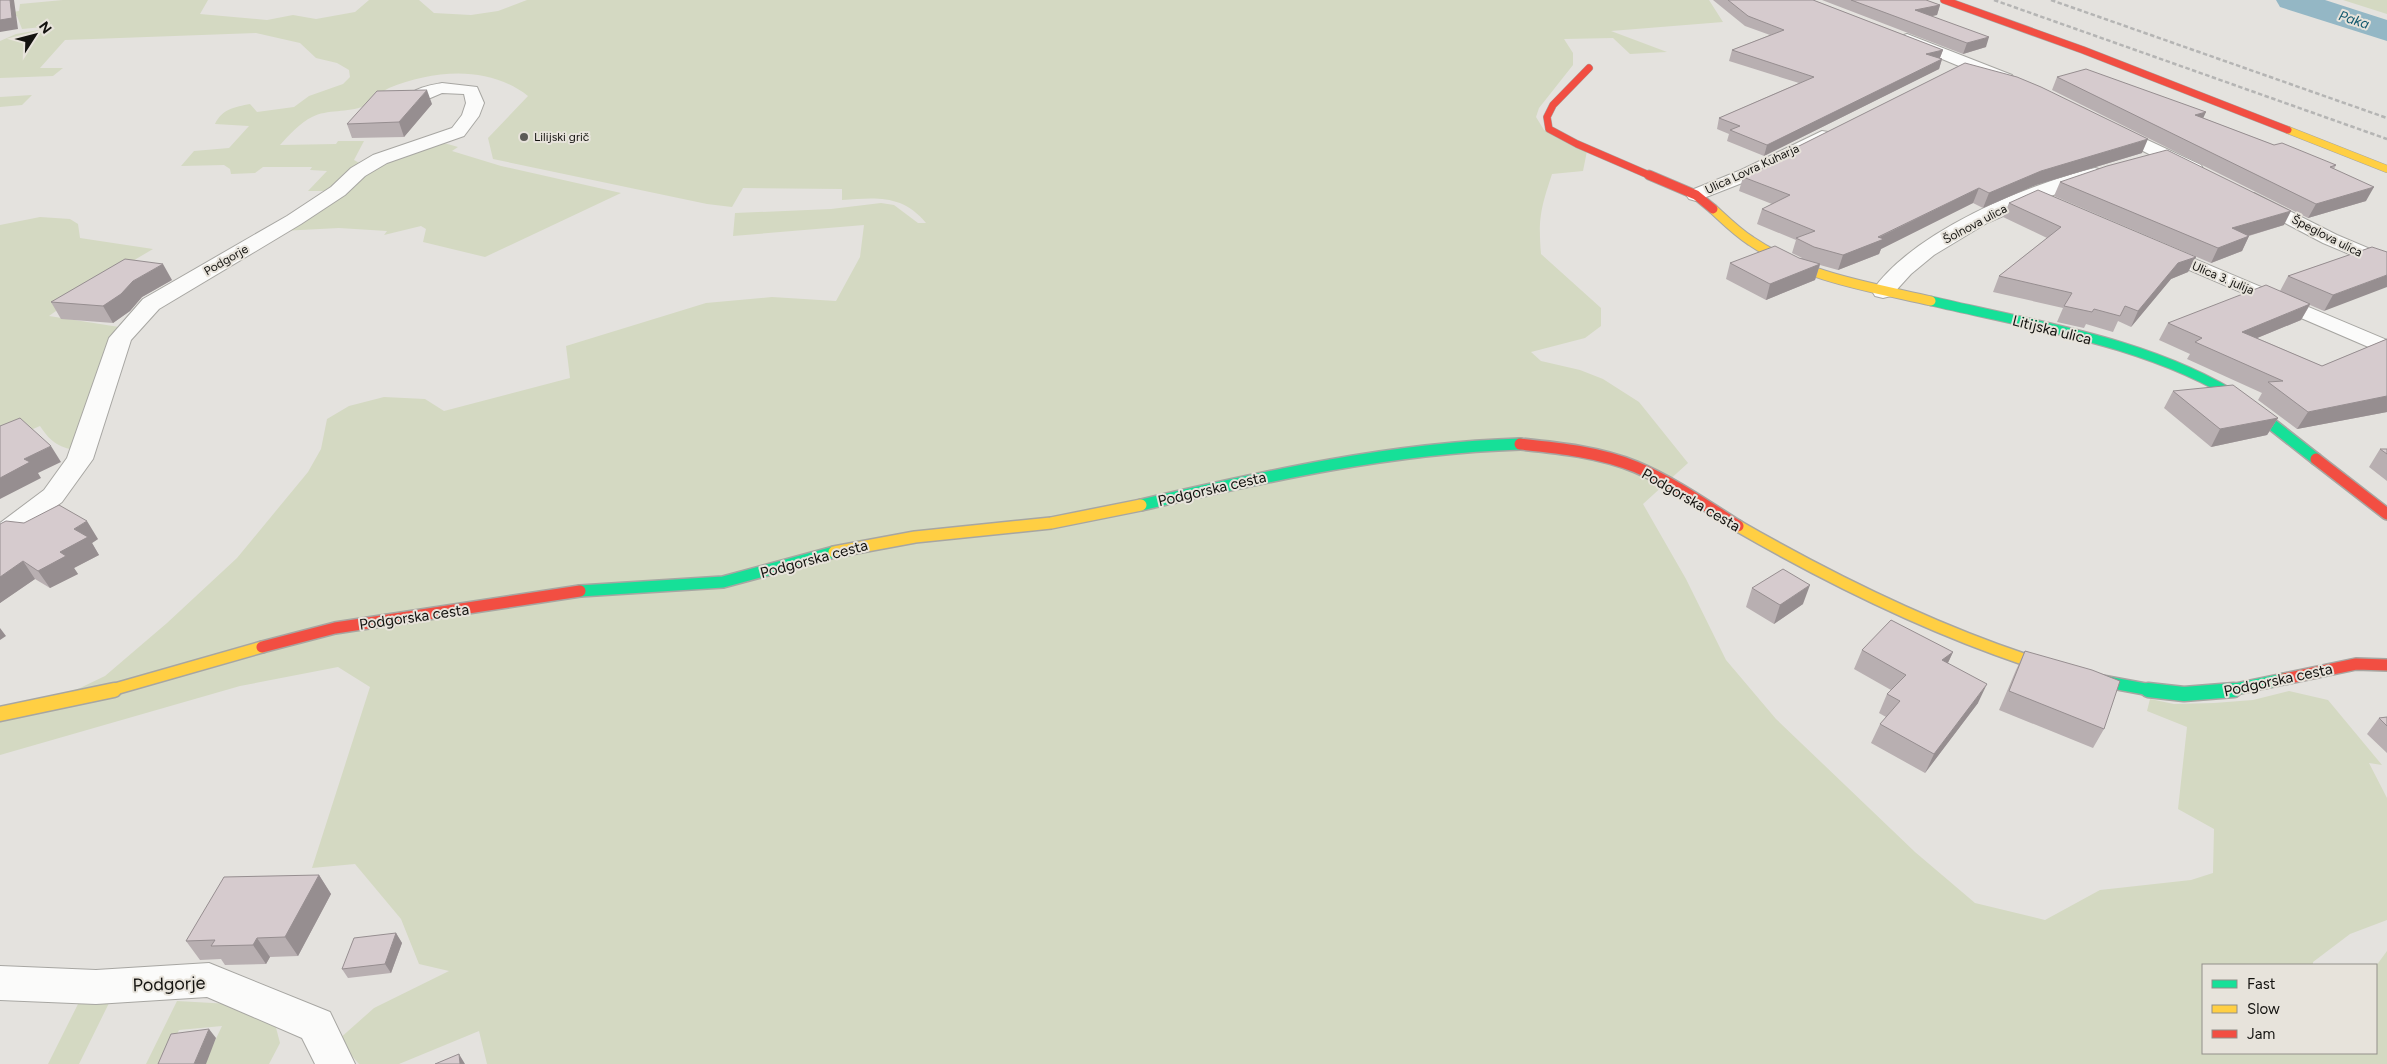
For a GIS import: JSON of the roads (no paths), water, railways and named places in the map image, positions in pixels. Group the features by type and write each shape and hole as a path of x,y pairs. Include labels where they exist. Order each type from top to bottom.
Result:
{"street":[{"path":"1944,0 2083,50 2387,169"},
{"path":"1893,34 1969,63 2024,87"},
{"path":"1947,74 1969,63"},
{"name":"Litijska ulica","path":"1590,68 1553,105 1547,117 1550,129 1577,144 1696,195 1737,232 1769,252 1802,268 1883,291 2080,336 2165,362 2223,389 2254,410 2387,514"},
{"name":"Podgorje","path":"0,536 54,496 80,459 120,338 151,304 294,220 338,191 358,172 380,159 458,132 470,116 475,103 471,91 451,86 431,90 415,98"},
{"path":"2096,120 2209,176"},
{"name":"Ulica Lovra Kuharja","path":"1696,195 1748,174 1834,130"},
{"path":"2139,161 2166,154"},
{"name":"Šolnova ulica","path":"1883,291 1896,274 1921,255 1985,217 2031,196 2114,168"},
{"name":"Špeglova ulica","path":"2243,194 2330,238 2387,264"},
{"path":"2031,196 2058,207"},
{"name":"Ulica 3. julija","path":"2141,242 2387,348"},
{"name":"Podgorska cesta","path":"0,714 115,690 237,653 335,628 472,609 573,591 723,582 860,545 920,535 1050,523 1120,510 1332,462 1479,444 1520,444 1568,449 1619,461 1649,473 1794,559 1873,598 1958,635 2016,657 2079,676 2156,691 2203,694 2234,691 2329,668 2356,664 2387,664"},
{"name":"Podgorje","path":"0,983 96,987 209,980 316,1025 335,1064"}],"waterway":[{"name":"Paka","path":"2292,0 2387,31"}],"railway":[{"path":"1994,0 2387,139"},
{"path":"2051,0 2387,118"}],"place":[{"name":"Lilijski grič","path":"524,137"}]}
